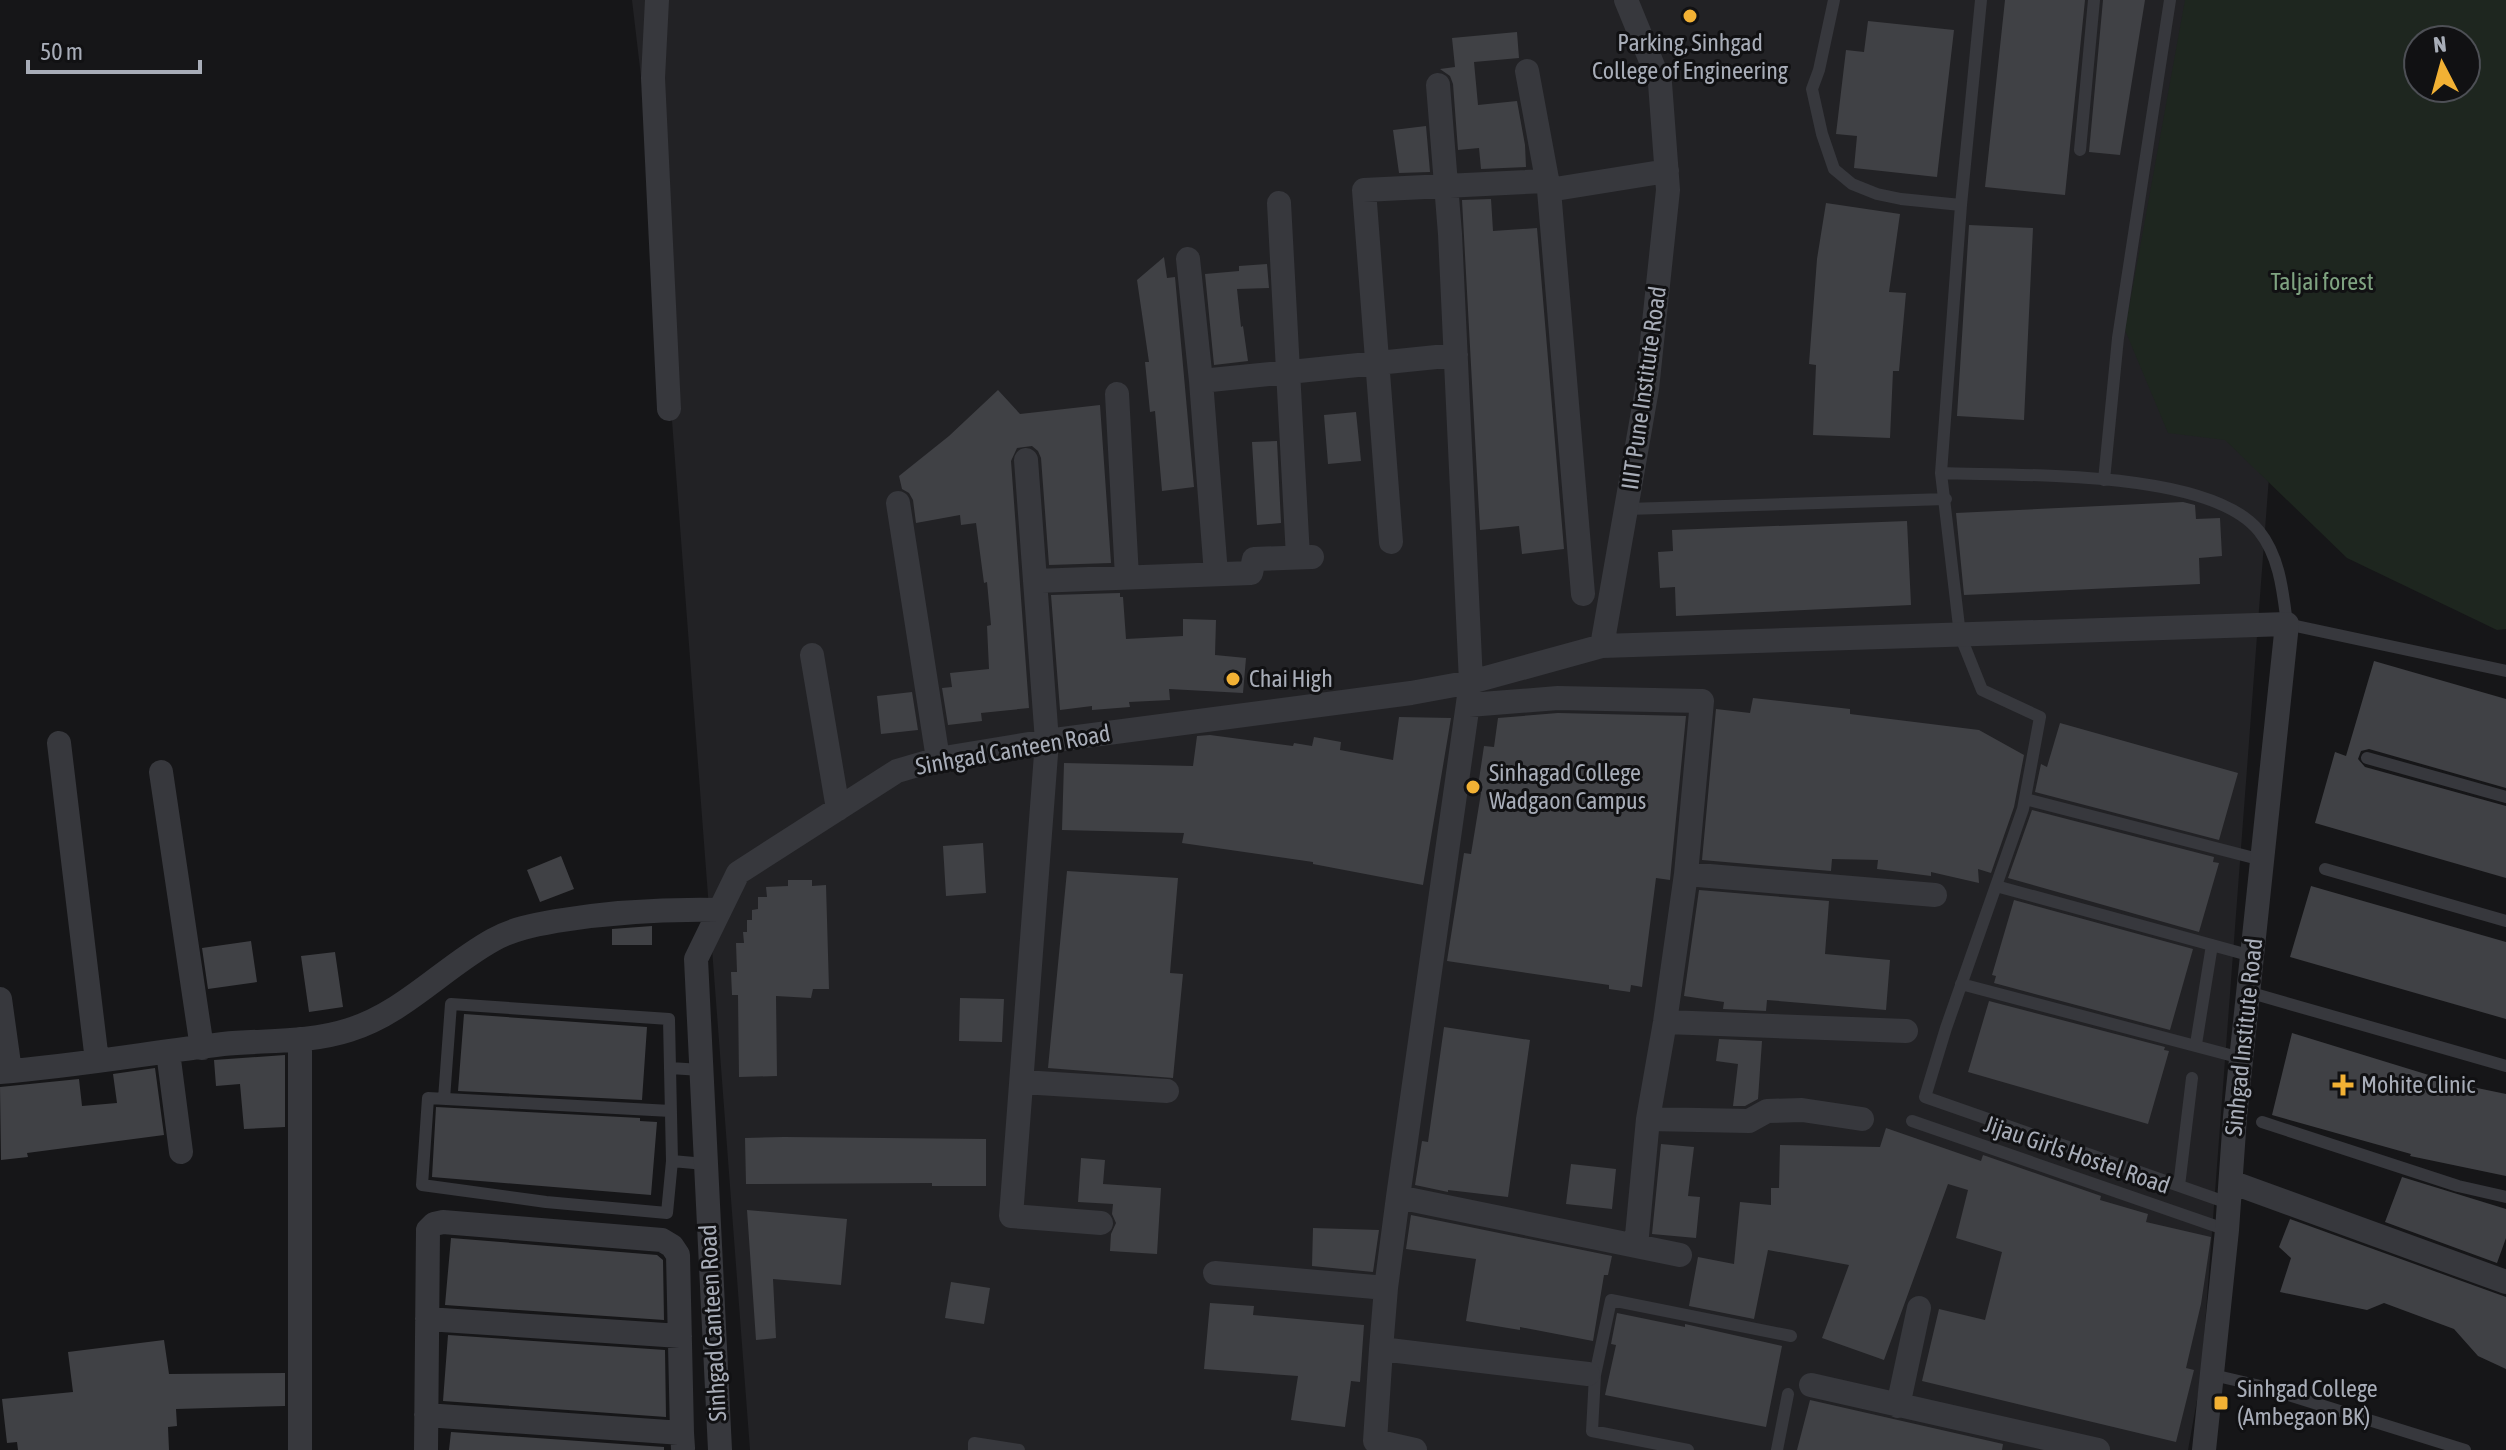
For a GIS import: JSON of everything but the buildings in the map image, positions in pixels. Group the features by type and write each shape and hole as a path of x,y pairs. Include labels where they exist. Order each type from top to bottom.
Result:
{"street":[{"path":"657,0 653,78 669,409"},
{"name":"IIIT Pune Institute Road","path":"1602,646 1647,389 1668,190 1660,83 1626,0"},
{"path":"1527,71 1547,185 1583,594"},
{"path":"1415,1450 1375,1441 1381,1349 1398,1197 1470,694 1456,355 1438,85"},
{"path":"1391,542 1364,190 1446,185 1547,185 1667,171"},
{"path":"1035,581 1251,573 1254,559 1306,557 1288,372 1279,203"},
{"path":"1188,259 1216,574"},
{"path":"1201,381 1456,355"},
{"path":"1117,394 1127,577"},
{"path":"1026,460 1047,741 1011,1216 1101,1223"},
{"path":"898,503 938,759"},
{"path":"1470,694 1602,646 2287,624"},
{"name":"Sinhgad Institute Road","path":"2204,1450 2287,624"},
{"path":"812,655 838,809"},
{"name":"Sinhgad Canteen Road","path":"720,1450 696,959 738,873 897,771 938,759 1047,741 1411,693 1470,694"},
{"path":"1470,694 1702,701 1686,874 1648,1119 1636,1246"},
{"path":"59,743 97,1061"},
{"path":"161,772 202,1048"},
{"path":"1686,874 1935,895"},
{"path":"0,999 5,1071 300,1039 348,1031 372,1021 493,940 520,928 650,909 719,910"},
{"path":"1665,1022 1906,1031"},
{"path":"300,1039 300,1450"},
{"path":"168,1052 181,1152"},
{"path":"1022,1082 1167,1091"},
{"path":"1648,1119 1749,1121 1767,1111 1802,1110 1862,1119"},
{"path":"2229,1193 2506,1282"},
{"path":"1398,1197 1680,1255"},
{"path":"426,1415 682,1442 678,1255 672,1246 662,1240 443,1222 434,1224 428,1230 426,1415 426,1450"},
{"path":"1215,1273 1386,1288"},
{"path":"1898,1406 1919,1308"},
{"path":"427,1319 680,1336"},
{"path":"1381,1349 1592,1374"},
{"path":"1800,1390 1898,1406 2098,1450"}],"lane":[{"path":"1834,0 1812,89 1834,169 1852,184 1877,194 1961,205"},
{"path":"1981,0 1961,205 1941,473 1960,635 1982,690 2040,717 2025,799 1925,1097 2179,1186 2229,1193"},
{"path":"2080,150 2094,0"},
{"path":"2104,480 2118,338 2170,0"},
{"path":"1941,473 2104,480 2201,497 2229,507 2248,520 2268,544 2275,560 2287,624 2506,671"},
{"path":"1627,509 1946,499"},
{"path":"2367,758 2506,797"},
{"path":"2025,799 2262,860"},
{"path":"2325,869 2506,921"},
{"path":"1996,886 2252,956"},
{"path":"2196,1044 2212,945"},
{"path":"1961,984 2241,1058"},
{"path":"2248,992 2506,1066"},
{"path":"444,1099 451,1004 669,1019 671,1111 672,1161 667,1213 546,1202 422,1185 428,1098 444,1099 671,1111"},
{"path":"670,1068 701,1070"},
{"path":"2179,1186 2192,1078"},
{"name":"Jijau Girls Hostel Road","path":"1912,1121 2227,1230"},
{"path":"2262,1122 2458,1186 2506,1197"},
{"path":"672,1161 705,1164"},
{"path":"1688,1450 1592,1431 1592,1374 1611,1300 1791,1336"},
{"path":"2213,1375 2256,1385 2465,1450"},
{"path":"1777,1450 1800,1390"},
{"path":"974,1450 974,1443 1019,1450"}],"shaded area":[{"name":"Sinhagad College Wadgaon Campus","path":"632,0 2305,0 2201,1378 2188,1450 750,1450 655,196"}],"green space":[{"name":"Taljai forest","path":"2185,0 2506,0 2506,629 2497,630 2347,558 2225,440 2168,433 2125,330"}],"place":[{"name":"Parking, Sinhgad College of Engineering","path":"1690,16"},
{"name":"Chai High","path":"1233,679"},
{"name":"Sinhagad College Wadgaon Campus","path":"1473,787"},
{"name":"Mohite Clinic","path":"2343,1085"},
{"name":"Sinhgad College (Ambegaon BK)","path":"2221,1403"}]}
